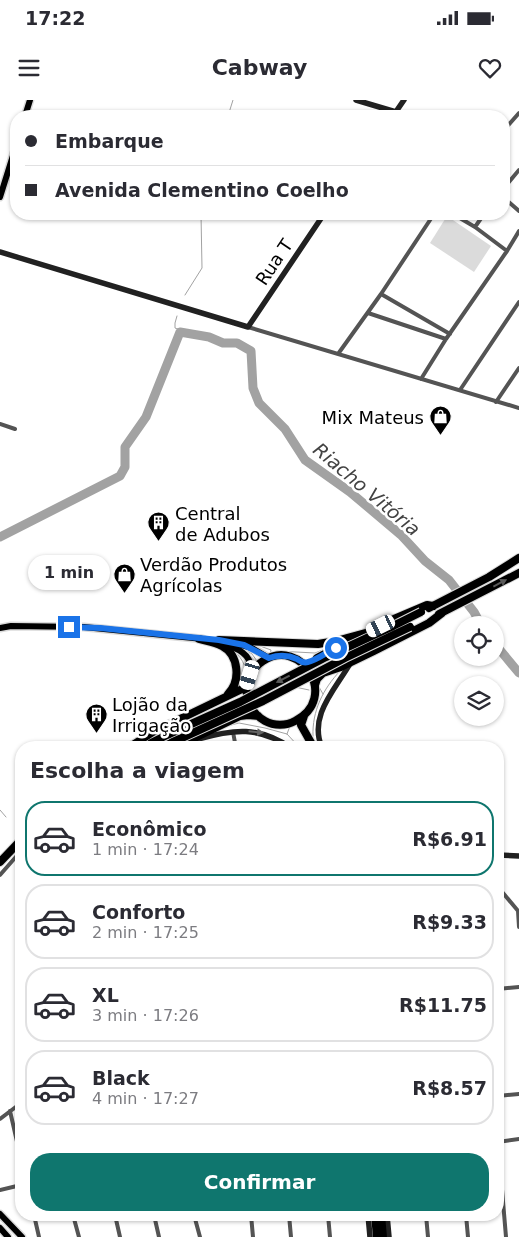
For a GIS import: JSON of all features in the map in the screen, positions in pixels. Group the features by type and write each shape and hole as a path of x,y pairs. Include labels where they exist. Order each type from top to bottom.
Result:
{"highway":[{"path":"155,741 240,702 422,612 479,582 519,558"},
{"path":"184,741 345,658 445,611 519,573"},
{"path":"301,662 308,662 427,605 433,606"},
{"path":"185,741 248,714 258,716 274,724 291,723 301,718 310,710 317,679 323,673 341,667 374,651 429,623 445,611"},
{"path":"219,640 318,644 369,632"},
{"path":"199,639 227,649 235,660 234,688 224,698"},
{"path":"258,716 251,707 247,697 246,686 256,666 265,659 287,656 301,662 312,676 315,687"},
{"path":"139,741 153,732 246,686"},
{"path":"304,715 301,725 310,741"},
{"path":"291,723 297,727 304,741"},
{"path":"3,865 15,848"},
{"path":"376,1221 377,1237"},
{"path":"382,1221 383,1237"}],"main road":[{"path":"0,197 10,165"},
{"path":"2,628 84,627 219,640 244,645 269,658"},
{"path":"199,639 226,644 240,650 250,662 252,668 250,675"},
{"path":"0,1215 22,1237"},
{"path":"0,1228 8,1237"}],"street":[{"path":"356,100 383,110"},
{"path":"510,123 519,113"},
{"path":"510,181 519,170"},
{"name":"Rua T","path":"248,327 320,220"},
{"path":"338,354 368,313 430,220"},
{"path":"463,220 507,251"},
{"path":"475,227 480,220"},
{"path":"421,379 519,231"},
{"path":"0,252 519,408"},
{"path":"381,294 450,334"},
{"path":"460,390 519,302"},
{"path":"368,313 446,339"},
{"path":"496,402 519,368"},
{"path":"0,424 15,429"},
{"path":"320,741 318,722 321,712 333,689 351,662"},
{"path":"234,732 235,741"},
{"path":"191,741 217,734 234,732 258,732 268,734 282,741"},
{"path":"504,855 519,856"},
{"path":"0,875 3,865 15,856"},
{"path":"504,894 519,912 519,927"},
{"path":"504,988 519,987"},
{"path":"504,1095 519,1094"},
{"path":"0,1119 15,1107"},
{"path":"10,1111 15,1133"},
{"path":"504,1141 519,1139"},
{"path":"0,1190 15,1186"},
{"path":"504,1213 506,1237"},
{"path":"35,1221 39,1237"},
{"path":"75,1221 79,1237"},
{"path":"116,1221 120,1237"},
{"path":"155,1221 159,1237"},
{"path":"196,1221 200,1237"},
{"path":"252,1221 253,1237"},
{"path":"290,1221 291,1237"},
{"path":"329,1221 330,1237"},
{"path":"369,1221 370,1237"},
{"path":"388,1221 389,1237"},
{"path":"427,1221 428,1237"},
{"path":"467,1221 468,1237"}],"shaded area":[{"path":"444,220 453,220 491,246 474,272 430,243"}],"waterway":[{"path":"230,110 233,100"},
{"path":"185,295 202,268 201,220"},
{"path":"177,316 175,328 180,330 180,332"},
{"name":"Riacho Vitória","path":"0,537 120,476 125,467 125,447 146,417 180,332 209,337 223,343 237,343 251,351 253,388 259,403 285,429 305,460 350,492 401,535 425,561 449,580 476,616"},
{"path":"260,646 271,650 270,655"},
{"path":"277,651 315,653 330,647"},
{"path":"243,648 252,654 257,661"},
{"path":"234,651 244,665 246,673 244,682"},
{"name":"Riacho Vitória","path":"504,655 519,673"},
{"path":"313,736 314,718 320,701 328,685 340,671"},
{"path":"296,679 303,673"},
{"path":"295,687 309,690"},
{"path":"319,687 323,694"},
{"path":"227,726 239,723 265,728 287,734 294,741"},
{"path":"287,734 290,726"},
{"path":"0,810 6,817"}],"place":[{"name":"Mix Mateus","path":"440,436"},
{"name":"Central de Adubos","path":"159,542"},
{"name":"Verdão Produtos Agrícolas","path":"124,593"},
{"name":"Lojão da Irrigação","path":"96,733"}],"route":[{"path":"69,627 100,628 219,640 244,645 269,658 287,656 301,662 308,662 336,648"}]}
